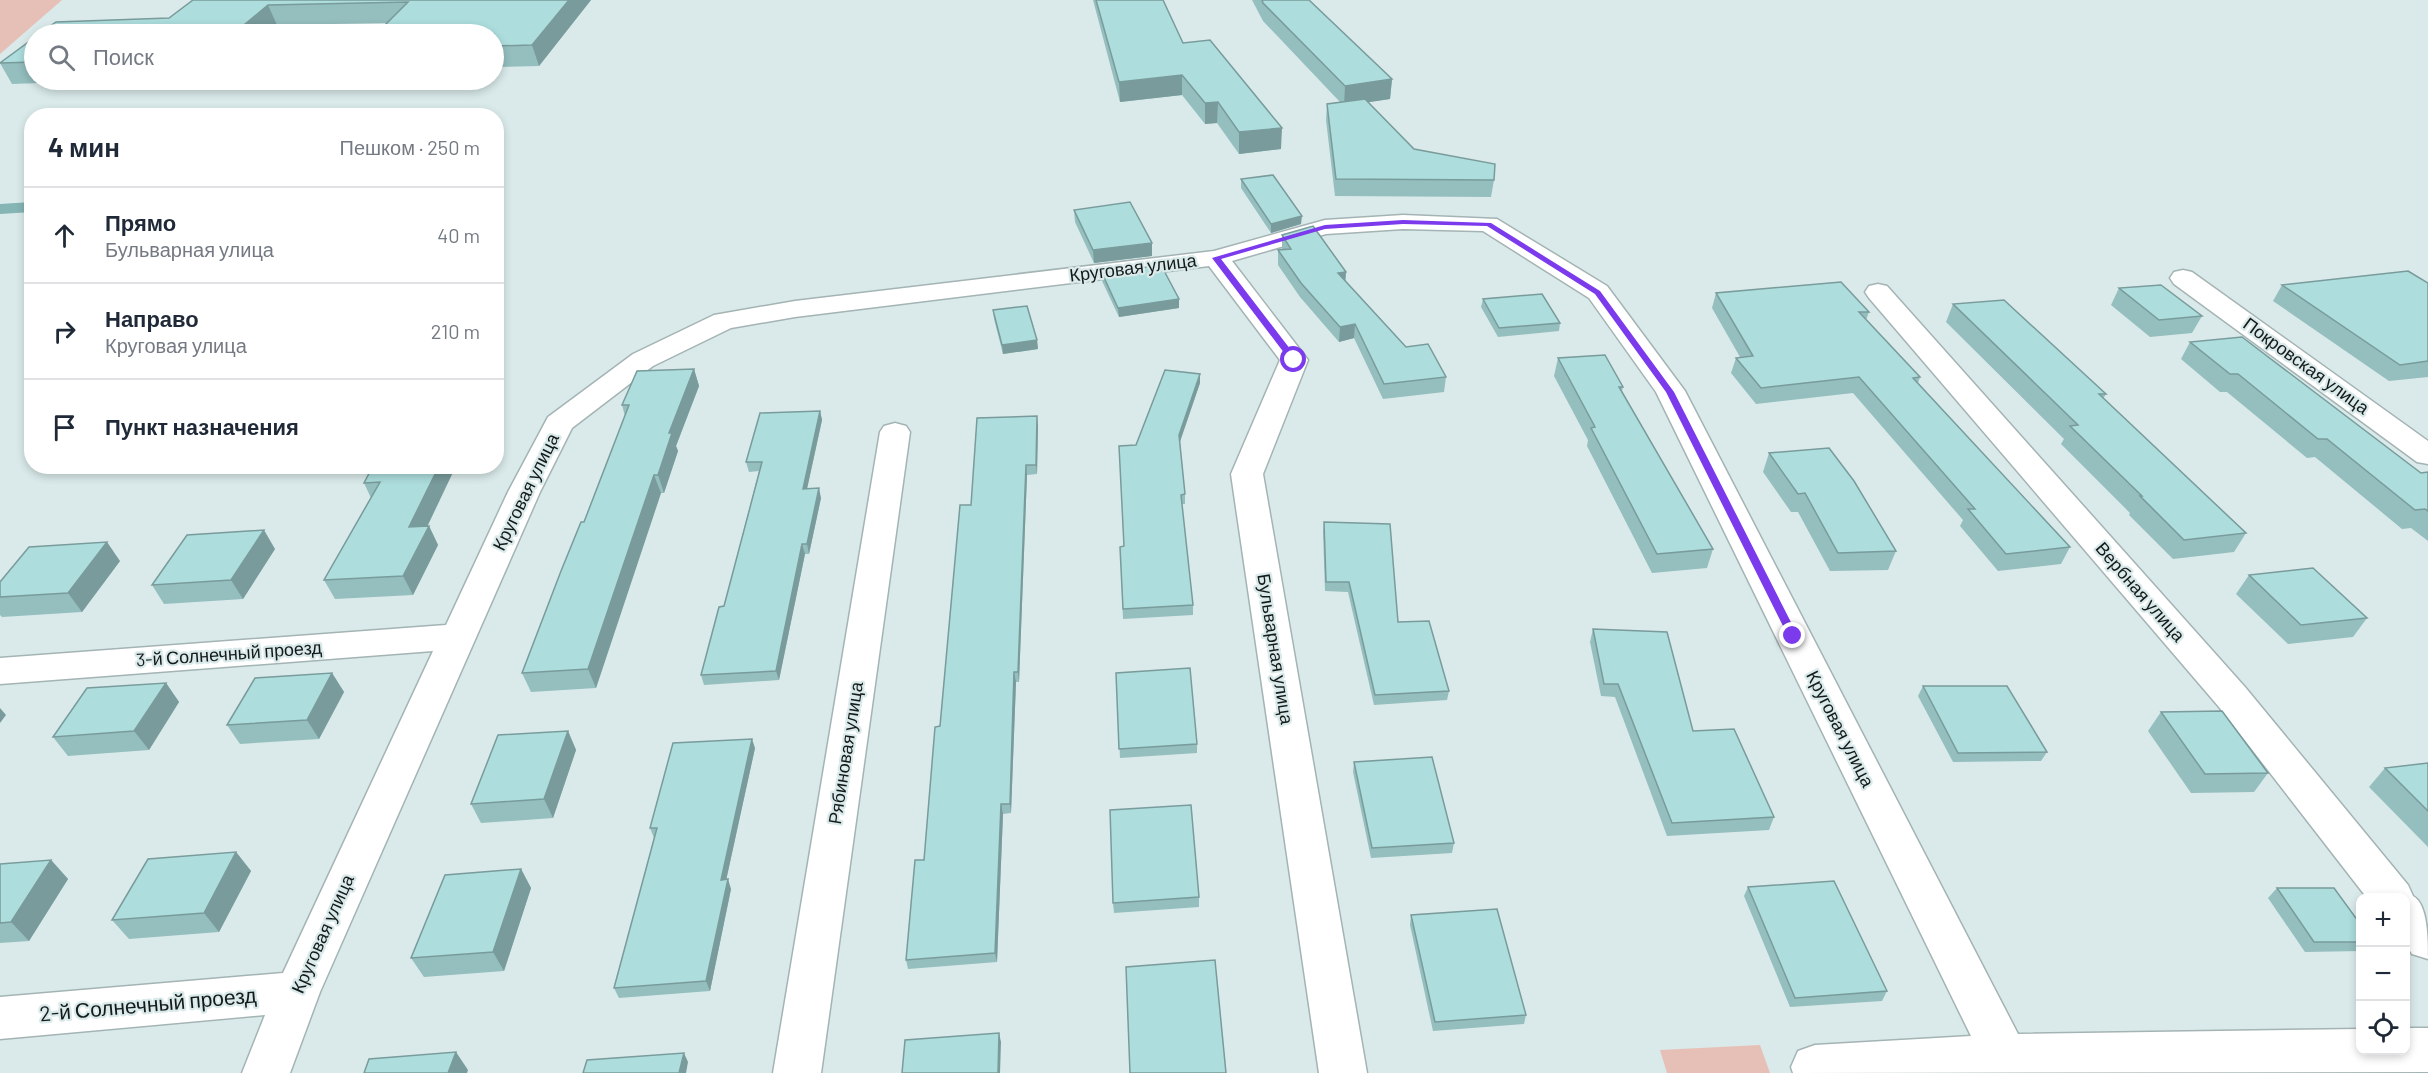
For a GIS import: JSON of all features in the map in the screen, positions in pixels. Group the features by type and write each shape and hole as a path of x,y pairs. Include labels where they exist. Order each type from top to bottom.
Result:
{"street":[{"name":"Круговая улица","path":"266,1073 297,992 457,637 524,492 559,423 643,360 724,321 795,309 1216,258 1325,227 1403,222 1488,224 1598,292 1670,392 2005,1056"},
{"name":"Бульварная улица","path":"1216,258 1294,360 1247,474 1343,1073"},
{"name":"Покровская улица","path":"2183,278 2428,455"},
{"name":"Вербная улица","path":"1878,292 2232,697 2391,893"},
{"name":"Рябиновая улица","path":"796,1073 895,432"},
{"name":"3-й Солнечный проезд","path":"0,671 457,637"},
{"path":"2410,917 2428,940"},
{"name":"2-й Солнечный проезд","path":"0,1018 297,992"},
{"path":"1816,1073 1815,1067 2005,1056 2428,1050"}],"shaded area":[{"path":"0,0 62,0 34,24 24,24 24,33 0,54"},
{"path":"1760,1045 1770,1073 1667,1073 1660,1050"}],"building":[{"path":"193,0 569,0 532,45 504,46 504,24 386,24 408,2 268,5 245,24 53,24 56,22 169,18"},
{"path":"1096,0 1163,0 1183,43 1210,40 1282,128 1239,132 1218,102 1205,103 1182,75 1119,82"},
{"path":"1262,0 1309,0 1392,79 1345,86"},
{"path":"24,45 24,62 0,63"},
{"path":"1365,99 1414,149 1495,164 1494,180 1336,179 1327,104"},
{"path":"1273,175 1302,216 1271,224 1241,179"},
{"path":"1130,202 1152,243 1093,250 1074,210"},
{"path":"1313,226 1346,272 1338,273 1406,347 1428,344 1446,377 1384,384 1355,324 1340,327 1301,283 1278,250 1291,249 1282,235"},
{"path":"1161,265 1179,299 1118,308 1102,273"},
{"path":"2408,271 2428,283 2428,361 2400,365 2282,285"},
{"path":"1841,282 1869,312 1859,312 1920,377 1913,378 2070,547 2006,554 1968,509 1975,509 1859,377 1761,388 1736,358 1753,356 1716,293"},
{"path":"2161,285 2202,316 2159,320 2119,288"},
{"path":"1542,294 1560,323 1499,328 1483,299"},
{"path":"2004,300 2106,394 2099,394 2246,533 2184,540 2070,426 2078,425 1953,304"},
{"path":"1027,306 1037,340 1002,345 993,310"},
{"path":"2242,337 2421,473 2428,472 2428,511 2415,510 2327,439 2318,439 2238,374 2230,374 2190,342"},
{"path":"1605,355 1623,387 1619,387 1713,549 1657,554 1591,428 1595,427 1558,358"},
{"path":"694,369 669,433 672,433 658,475 654,475 588,669 522,673 629,405 622,405 637,371"},
{"path":"1165,370 1200,374 1179,435 1185,494 1181,495 1193,605 1123,609 1120,547 1124,546 1119,446 1136,445"},
{"path":"820,411 803,489 819,488 807,544 802,544 776,671 701,675 719,607 724,606 762,462 746,462 760,413"},
{"path":"1037,416 1036,465 1026,465 1018,672 1014,672 1010,804 1001,804 995,953 906,960 915,860 924,860 935,727 940,726 960,505 971,505 977,418"},
{"path":"1829,448 1854,481 1896,551 1838,553 1805,493 1798,494 1769,453"},
{"path":"369,474 435,474 409,527 429,526 403,576 324,580 380,482 364,483"},
{"path":"1324,522 1390,524 1398,622 1429,621 1449,691 1375,695 1349,582 1326,582"},
{"path":"264,530 231,580 152,585 187,535"},
{"path":"107,542 68,593 0,597 0,582 29,547"},
{"path":"2313,568 2367,618 2301,625 2249,575"},
{"path":"1593,629 1667,632 1693,731 1734,729 1774,817 1672,823 1618,684 1604,684"},
{"path":"1190,668 1197,744 1119,749 1116,673"},
{"path":"332,673 307,720 227,725 255,678"},
{"path":"166,683 134,731 53,737 87,688"},
{"path":"1923,686 2007,686 2047,752 1958,753"},
{"path":"2222,711 2268,773 2205,774 2161,712"},
{"path":"568,731 544,799 471,804 498,735"},
{"path":"752,739 721,880 728,879 706,981 614,988 657,828 650,828 673,743"},
{"path":"1432,757 1454,843 1372,848 1354,762"},
{"path":"2428,763 2428,811 2385,768"},
{"path":"1191,805 1199,897 1113,903 1110,810"},
{"path":"236,852 204,913 112,920 148,859"},
{"path":"51,860 11,922 0,923 0,864"},
{"path":"521,869 493,952 411,958 445,875"},
{"path":"1834,881 1887,991 1795,998 1748,887"},
{"path":"2277,888 2334,888 2356,918 2356,942 2314,942"},
{"path":"1497,909 1526,1015 1435,1022 1411,915"},
{"path":"1215,960 1226,1073 1130,1073 1126,967"},
{"path":"999,1033 998,1073 902,1073 905,1040"},
{"path":"456,1052 448,1073 364,1073 369,1059"},
{"path":"684,1053 679,1073 583,1073 587,1060"}],"waterway":[{"path":"0,209 24,208"}],"route":[{"path":"1294,360 1216,258 1325,227 1403,222 1488,224 1598,292 1670,392 1793,636"}]}
